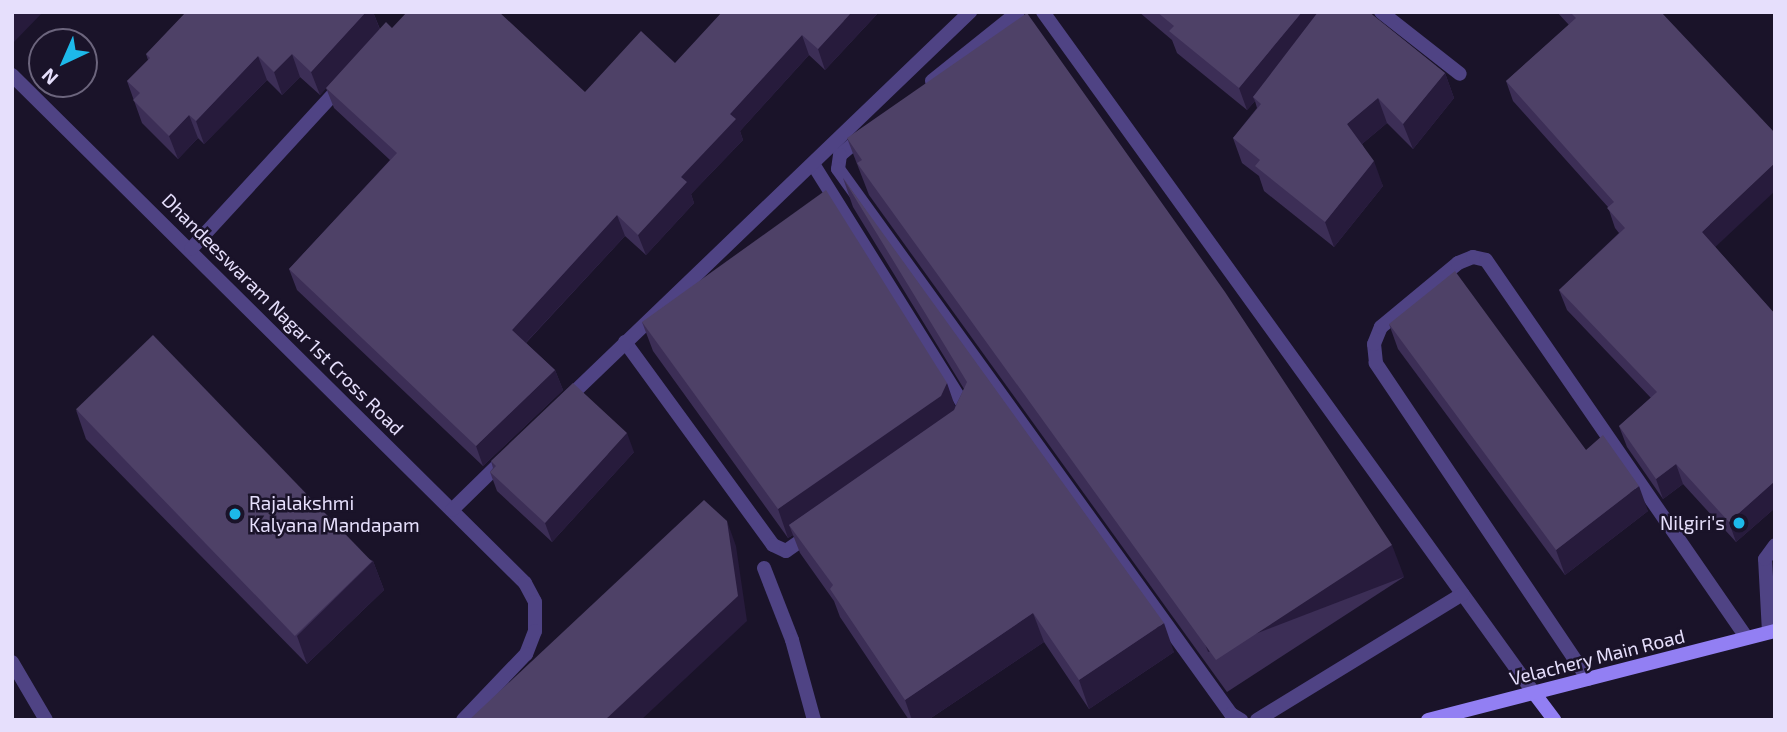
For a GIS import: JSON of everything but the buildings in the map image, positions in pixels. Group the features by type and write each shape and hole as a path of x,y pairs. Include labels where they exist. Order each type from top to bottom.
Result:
{"main road":[{"name":"Velachery Main Road","path":"1428,720 1772,631"},
{"path":"1534,693 1554,720"}],"street":[{"path":"558,407 970,12"},
{"path":"923,88 1017,12"},
{"path":"1043,12 1534,693"},
{"path":"1381,12 1460,74"},
{"path":"191,249 355,72"},
{"name":"Dhandeeswaram Nagar 1st Cross Road","path":"12,75 191,249 525,583 535,602 535,631 526,654 463,720"},
{"path":"881,121 840,155 838,169 1231,714 1241,720"},
{"path":"813,164 968,411 959,430"},
{"path":"1588,679 1376,363 1374,344 1381,327 1458,263 1473,257 1486,260 1747,639"},
{"path":"625,342 773,545 786,551 818,528"},
{"path":"452,510 519,444"},
{"path":"1772,631 1765,559 1775,545"},
{"path":"764,568 792,640 814,720"},
{"path":"1257,720 1463,594"},
{"path":"12,662 46,720"}],"place":[{"name":"Rajalakshmi Kalyana Mandapam","path":"235,514"},
{"name":"Nilgiri's","path":"1739,523"}]}
